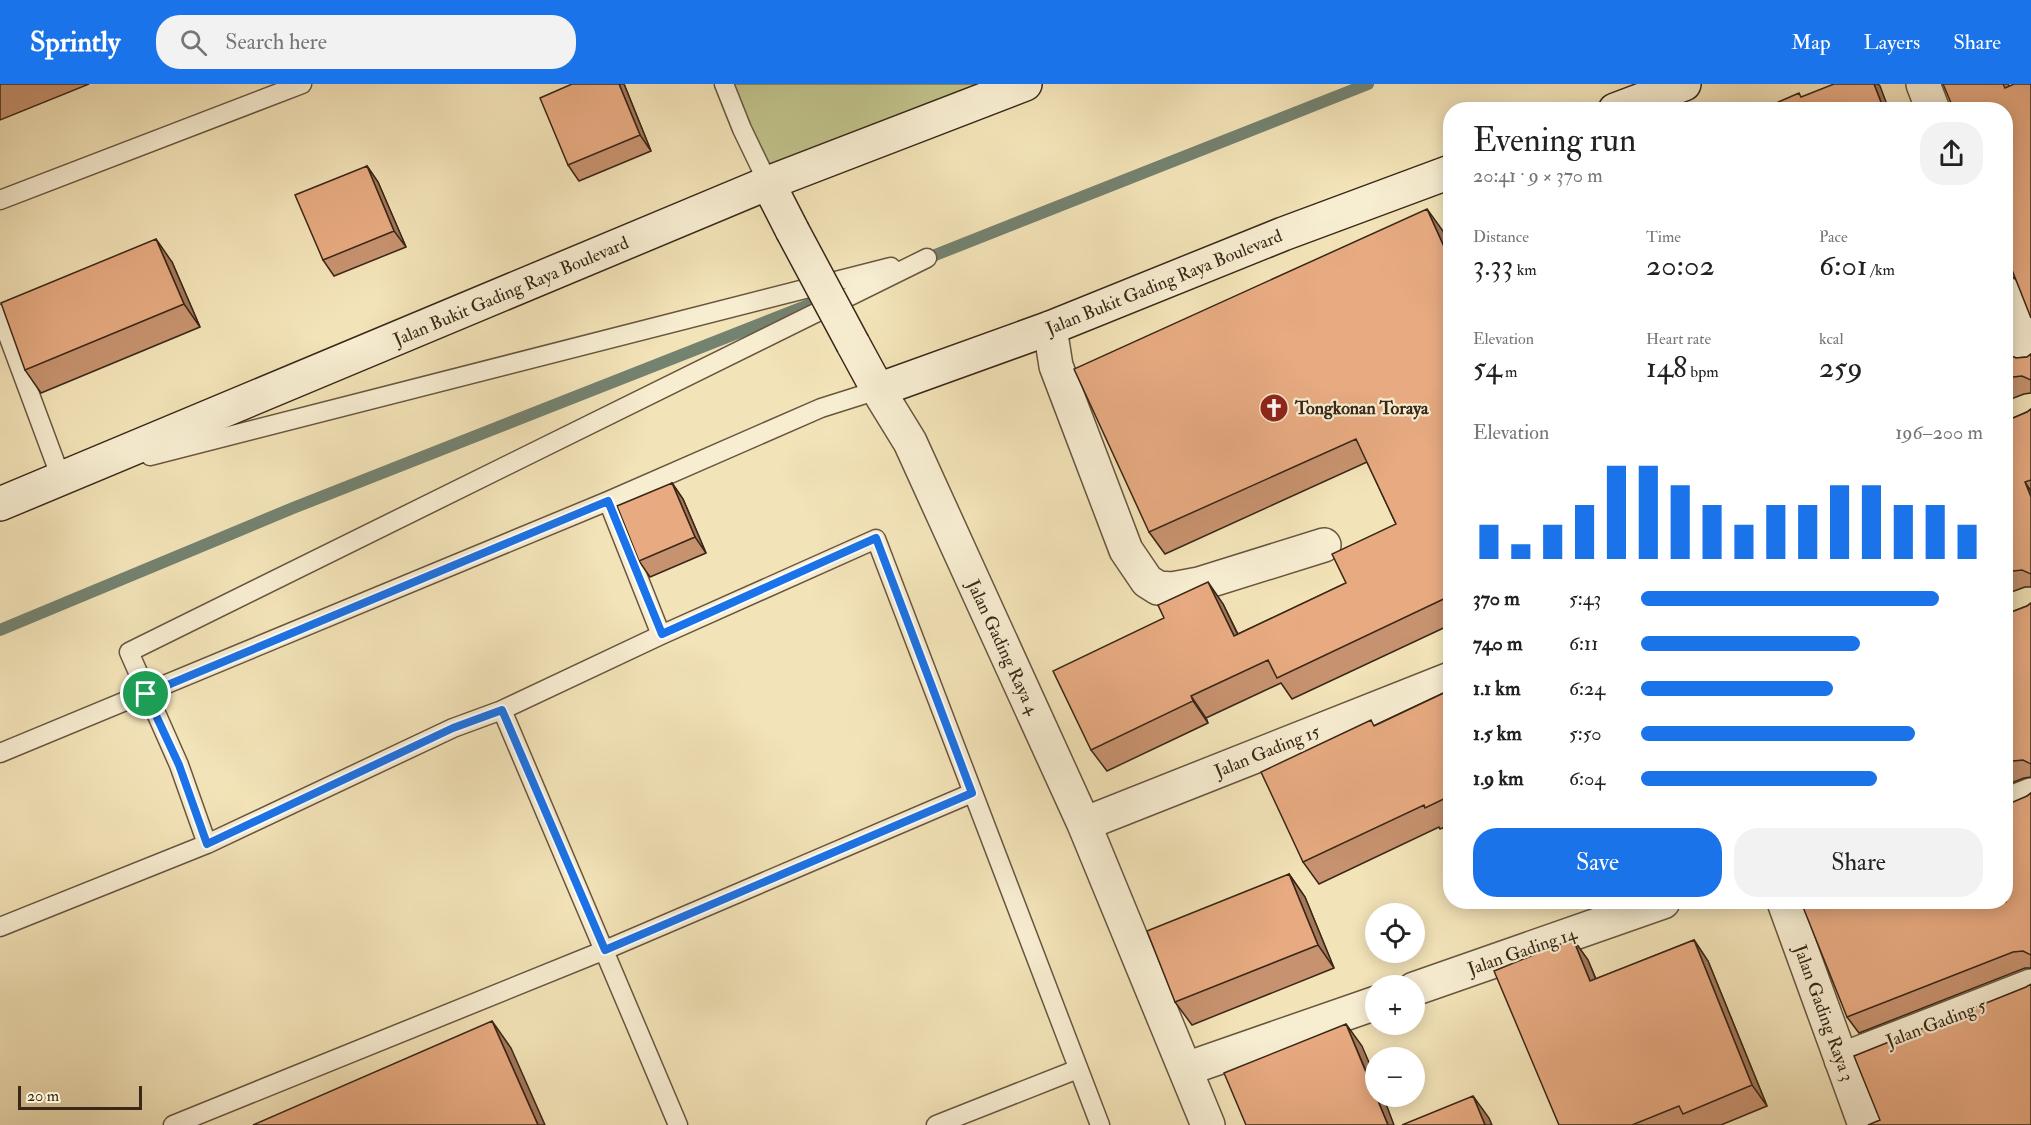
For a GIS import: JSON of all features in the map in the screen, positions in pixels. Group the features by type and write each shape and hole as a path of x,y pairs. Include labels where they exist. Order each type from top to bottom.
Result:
{"street":[{"name":"Jalan Bukit Gading Raya Boulevard","path":"0,504 768,183 1024,84"},
{"path":"1636,102 1684,84"},
{"path":"1923,84 1930,102"},
{"name":"Jalan Bukit Gading Raya Boulevard","path":"878,390 1050,328 1283,234 1443,175"},
{"name":"Jalan Gading Raya 4","path":"768,183 878,390 910,442 1084,824 1208,1125"},
{"path":"2013,311 2031,356"},
{"path":"1050,328 1056,366 1126,550 1147,581 1158,588 1172,589 1199,584 1324,545"},
{"name":"Jalan Gading 15","path":"1084,824 1443,681"},
{"path":"2013,802 2031,795"},
{"name":"Jalan Gading 14","path":"1425,985 1643,909"},
{"name":"Jalan Gading Raya 3","path":"1787,909 1864,1125"},
{"name":"Jalan Gading 5","path":"1841,1060 2031,986"},
{"path":"1186,1069 1365,1007"}],"lane":[{"path":"0,200 302,84"},
{"path":"724,84 742,129 768,183"},
{"path":"0,314 61,478 927,258 129,652 179,765 207,844"},
{"path":"0,753 608,501 821,408 878,390"},
{"path":"608,501 662,634"},
{"path":"0,927 207,844 453,728 502,710 662,634 876,538 1100,1125"},
{"path":"502,710 678,1125"},
{"path":"173,1125 605,950 972,793"},
{"path":"936,1125 1078,1069"}],"green space":[{"path":"726,84 1021,84 768,183"}],"building":[{"path":"572,84 619,84 640,135 568,165 540,98"},
{"path":"1834,84 1874,84 1881,102 1778,102 1799,93 1801,97"},
{"path":"1943,84 2003,84 2005,88 2014,84 2031,84 2031,318 2013,273 2013,102 1951,102"},
{"path":"367,166 394,231 323,260 295,195"},
{"path":"1427,209 1443,244 1443,599 1277,678 1268,660 1191,696 1193,701 1091,750 1053,671 1164,618 1158,605 1208,582 1234,636 1346,583 1332,554 1396,524 1356,439 1149,532 1074,369"},
{"path":"156,239 184,304 25,370 1,303"},
{"path":"2031,354 2031,380 2022,376 2013,377 2013,357 2027,357"},
{"path":"2031,409 2031,480 2025,482 2031,497 2031,574 2022,570 2013,571 2013,418"},
{"path":"672,483 695,537 639,561 617,506"},
{"path":"2031,603 2031,764 2023,760 2013,761 2013,611"},
{"path":"1443,693 1443,799 1425,808 1424,805 1303,862 1261,772 1371,720 1374,726"},
{"path":"2031,793 2031,955 2023,951 2013,952 1847,1017 1804,909 2013,909 2013,802"},
{"path":"1289,874 1318,945 1175,1002 1147,931"},
{"path":"1573,939 1590,981 1694,940 1752,1085 1683,1114 1679,1106 1632,1125 1559,1125 1494,971"},
{"path":"2031,984 2031,1125 1868,1125 1880,1120 1854,1056"},
{"path":"492,1021 538,1125 253,1125"},
{"path":"1346,1024 1365,1070 1365,1107 1381,1107 1388,1125 1246,1125 1224,1073"},
{"path":"1473,1096 1485,1125 1402,1125"}],"waterway":[{"path":"920,261 1368,84"},
{"path":"0,630 293,508 826,298"}],"place":[{"name":"Tongkonan Toraya","path":"1274,408"}],"route":[{"path":"608,501 662,634 876,538 972,793 605,950 502,710 453,728 207,844 179,765 146,694 608,501"}]}
